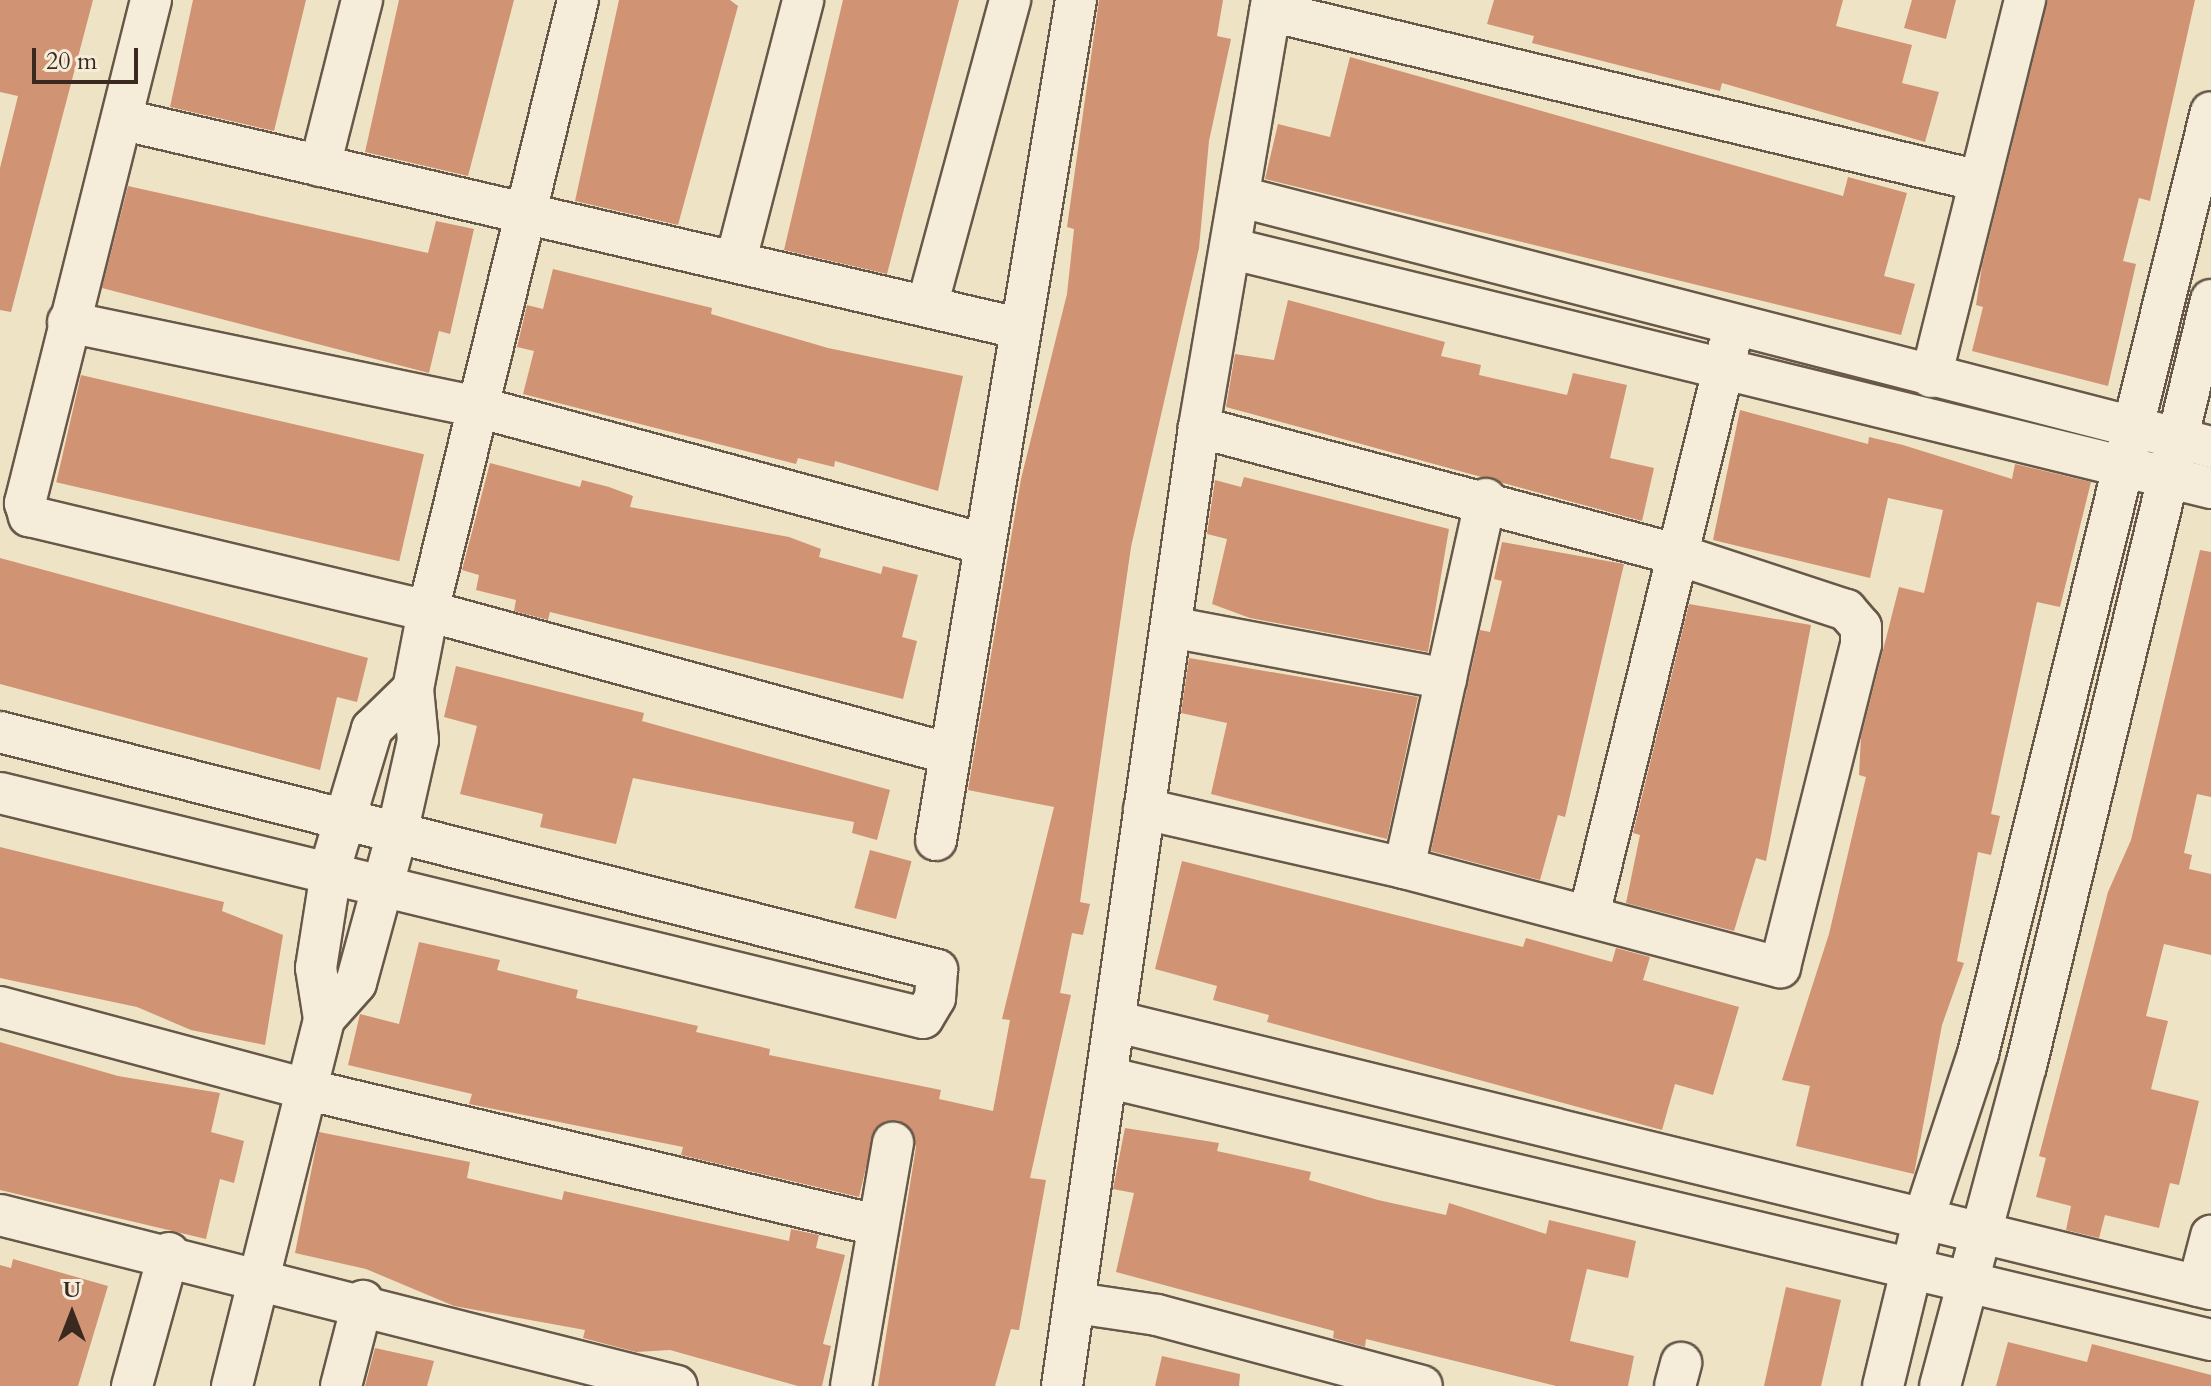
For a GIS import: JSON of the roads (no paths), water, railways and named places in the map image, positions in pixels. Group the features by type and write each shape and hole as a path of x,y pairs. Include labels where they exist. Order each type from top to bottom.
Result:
{"street":[{"path":"151,0 124,120 68,322 25,503 29,516 428,611 950,754"},
{"path":"320,166 362,0"},
{"path":"324,1019 356,983 388,862 418,740 413,689 428,611 520,216 578,0"},
{"path":"736,260 803,0"},
{"path":"927,306 1010,0"},
{"path":"936,840 1018,328 1076,0"},
{"path":"1931,377 2025,0"},
{"path":"1062,1386 1199,427 1233,249 1271,5 1979,181"},
{"path":"1883,1386 1918,1243 1982,1040 2211,112"},
{"path":"124,120 520,216 736,260 1018,328"},
{"path":"1241,197 1734,327 2193,443"},
{"path":"1233,249 1723,372 2211,488"},
{"path":"1940,1386 2165,478 2193,443 2211,300"},
{"path":"68,322 474,406 984,544"},
{"path":"1589,915 1734,327"},
{"path":"1144,809 1404,868 1780,967 1862,636 1846,610 1679,555 1486,499 1199,427"},
{"path":"1404,868 1486,499"},
{"path":"1171,627 1446,679"},
{"path":"232,1386 309,1090 324,1019 316,968 336,847 372,729 413,689"},
{"path":"0,732 336,847 923,1018 933,1002 937,970 388,862 336,847 0,793"},
{"path":"0,1007 309,1090 876,1225"},
{"path":"1110,1050 1974,1255 2205,1287 2211,1236"},
{"path":"1110,1050 1974,1255 2211,1340"},
{"path":"851,1386 876,1225 893,1143"},
{"path":"0,1215 363,1301 677,1386"},
{"path":"132,1386 169,1253"},
{"path":"341,1386 363,1301"},
{"path":"1076,1303 1157,1315 1422,1386"}]}
